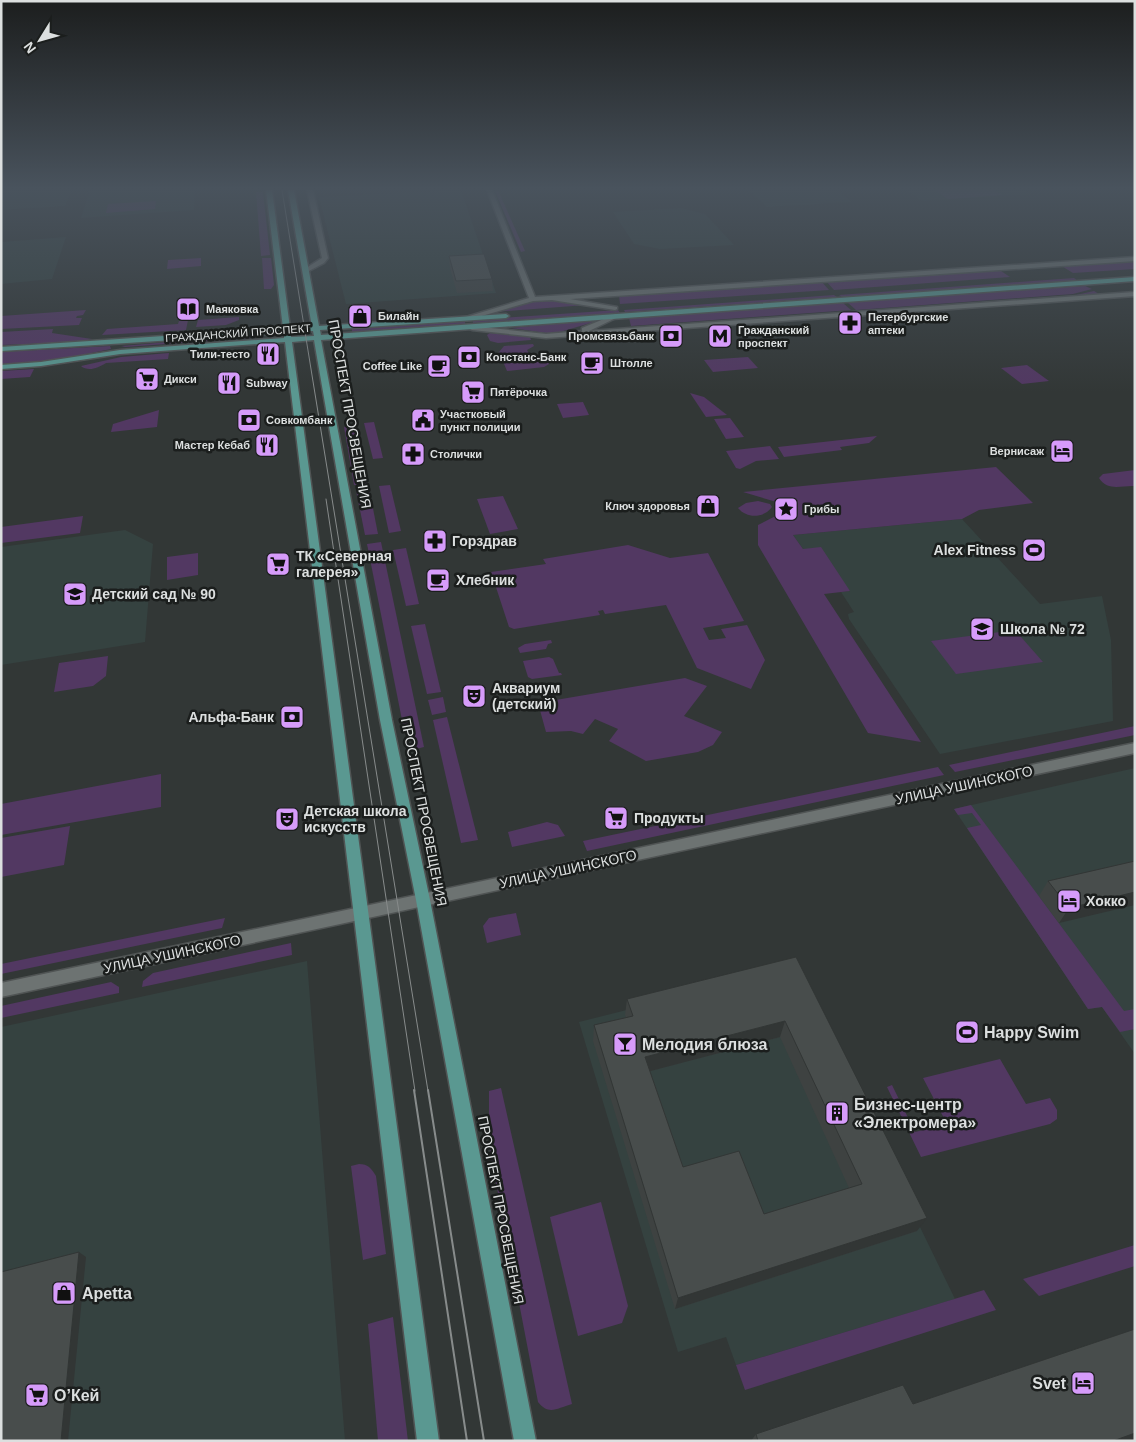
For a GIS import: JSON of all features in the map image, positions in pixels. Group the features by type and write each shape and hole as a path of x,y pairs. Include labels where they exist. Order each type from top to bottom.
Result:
{"main road":[{"path":"277,257 428,1441"},
{"name":"ПРОСПЕКТ ПРОСВЕЩЕНИЯ","path":"303,257 386,720 423,900 525,1441"},
{"path":"688,303 1135,272"},
{"name":"ГРАЖДАНСКИЙ ПРОСПЕКТ","path":"1,349 286,330 316,333 472,328 617,311 1135,279"},
{"name":"ГРАЖДАНСКИЙ ПРОСПЕКТ","path":"576,311 617,311"},
{"name":"ГРАЖДАНСКИЙ ПРОСПЕКТ","path":"1,367 41,364 120,352 288,340 316,333 512,315"},
{"path":"120,352 115,347 123,341"}],"street":[{"path":"305,271 322,262 325,257"},
{"path":"516,257 533,300"},
{"path":"552,298 1135,259"},
{"path":"472,328 546,336 1135,294"},
{"name":"ГРАЖДАНСКИЙ ПРОСПЕКТ","path":"468,318 533,300 552,298 617,311"},
{"path":"578,334 617,311"},
{"name":"УЛИЦА УШИНСКОГО","path":"1,990 1135,748"}],"shaded area":[{"path":"1,257 59,257 52,279 1,284"},
{"path":"334,257 484,257 496,293 346,304"},
{"path":"201,258 201,266 167,269 168,260"},
{"path":"262,258 271,258 274,285 271,289 264,289"},
{"path":"1135,260 1135,269 1073,273 1060,265"},
{"path":"998,269 1010,277 834,290 826,281"},
{"path":"1074,278 1078,281 842,297 839,295"},
{"path":"821,281 829,290 620,304 619,295"},
{"path":"1085,286 1092,289 1073,294 856,310 847,302"},
{"path":"1094,291 1099,294 858,311 1076,295"},
{"path":"834,295 837,297 625,312 624,310"},
{"path":"540,301 586,305 494,312 522,303"},
{"path":"843,303 851,310 631,326 629,318"},
{"path":"86,310 83,315 76,318 82,318 79,325 1,329 1,316"},
{"path":"618,310 620,313 473,323 473,320"},
{"path":"239,317 239,320 226,325 196,327 198,320"},
{"path":"188,320 186,330 102,335 107,329 178,324 179,321"},
{"path":"593,320 594,322 553,334 511,328"},
{"path":"465,321 465,324 352,332 352,329"},
{"path":"53,329 52,333 92,339 79,342 1,345 1,332"},
{"path":"490,333 530,337 531,340 498,343 490,341 487,335"},
{"path":"251,335 250,338 121,346"},
{"path":"533,344 534,346 527,350 531,357 536,361 549,362 549,364 544,367 507,371 499,352 504,346"},
{"path":"110,346 111,349 52,361 1,364 1,352"},
{"path":"169,353 168,359 106,363 90,369 81,366 121,357"},
{"path":"748,357 758,368 713,372 704,360"},
{"path":"1027,365 1049,381 1022,384 1001,368"},
{"path":"34,369 30,377 1,379 1,371"},
{"path":"690,393 704,397 727,415 706,417"},
{"path":"583,402 589,415 563,418 557,404"},
{"path":"159,410 157,427 111,432 113,424"},
{"path":"730,418 744,437 726,439 714,419"},
{"path":"374,422 383,458 373,459 364,423"},
{"path":"355,424 367,484 354,485 344,427"},
{"path":"877,436 869,443 840,447 842,450 784,457 778,447"},
{"path":"770,446 779,459 756,461 740,469 736,468 726,451"},
{"path":"996,467 1033,503 979,510 962,519 793,535 803,549 821,547 850,591 824,594 921,742 868,733 758,545 758,525 793,507 743,492"},
{"path":"1135,470 1135,486 1111,486 1099,478 1103,474"},
{"path":"390,485 401,531 389,533 379,486"},
{"path":"369,488 378,534 365,535 356,490"},
{"path":"503,496 518,529 490,534 477,499"},
{"path":"758,501 770,504 772,507 769,511 755,516 746,514 738,508 746,503"},
{"path":"83,516 80,533 1,543 1,527"},
{"name":"Школа № 72","path":"962,519 1040,604 1102,596 1111,640 1113,721 940,754 849,619 848,614 854,612 841,592 850,591 803,549 793,535"},
{"name":"Детский сад № 90","path":"125,530 153,544 145,642 1,665 1,547"},
{"path":"381,542 424,747 416,749 403,725 367,544"},
{"path":"628,545 670,558 708,553 744,621 703,628 709,640 726,638 721,629 747,625 765,660 751,689 697,668 666,605 605,614 603,610 598,611 600,615 514,629 509,627 491,572 546,564 543,559"},
{"path":"406,548 419,604 406,606 393,550"},
{"path":"198,553 198,575 167,580 167,557"},
{"path":"425,624 441,692 427,694 411,626"},
{"path":"1015,630 1043,662 956,674 931,641"},
{"path":"551,640 552,643 548,644 546,649 520,653 518,648 525,644"},
{"path":"108,656 106,676 93,686 54,692 59,663"},
{"path":"549,657 553,659 559,673 562,675 532,679 528,677 523,661"},
{"path":"685,678 707,686 684,716 722,732 713,745 698,752 646,761 609,741 618,729 595,719 583,734 571,731 546,732 538,703"},
{"path":"443,697 446,712 432,715 428,700"},
{"path":"447,717 478,840 461,843 433,720"},
{"path":"1135,726 1135,735 955,772 949,765"},
{"path":"938,767 944,775 587,851 583,841"},
{"path":"1135,768 1135,1054 1102,1007 1088,1009 954,809"},
{"path":"161,774 161,807 1,835 1,804"},
{"path":"971,805 1124,1011 1135,1009 1135,1029 1120,1032 1102,1007 1088,1009 967,828 981,825 972,813 958,815 954,809"},
{"path":"547,822 558,825 565,836 512,847 508,832"},
{"path":"70,826 64,865 1,877 1,838"},
{"path":"516,913 521,935 487,943 483,926 489,918"},
{"path":"225,918 222,928 1,974 1,964"},
{"path":"291,943 292,955 142,987 143,981 153,973"},
{"path":"307,961 345,1441 1,1441 1,1027"},
{"path":"794,968 955,1299 736,1365 726,1337 678,1352 579,1022"},
{"path":"111,982 119,987 119,993 1,1018 1,1006"},
{"path":"1000,1059 1026,1104 1050,1098 1057,1110 1057,1119 1050,1124 921,1157 887,1087 892,1085 915,1132 947,1124 923,1078"},
{"path":"501,1088 572,1404 554,1410 546,1409 538,1402 489,1146 489,1091"},
{"path":"359,1164 369,1167 376,1176 386,1254 363,1260 351,1166"},
{"path":"601,1202 628,1306 622,1323 578,1336 550,1217"},
{"path":"1135,1245 1135,1266 1039,1296 1023,1279"},
{"path":"984,1290 996,1310 745,1390 736,1365"},
{"path":"393,1317 408,1441 378,1441 368,1324"}],"building":[{"path":"449,257 485,257 492,279 456,281"},
{"path":"1135,861 1135,892 1069,908 1048,881"},
{"name":"Бизнес-центр «Электромера»","path":"796,957 927,1218 678,1298 594,1025 633,1016 627,999","holes":["785,1021 862,1184 764,1214 739,1151 683,1167 645,1057"]},
{"name":"О’Кей","path":"79,1252 61,1441 1,1441 1,1272"},
{"name":"Svet","path":"1135,1329 1135,1433 1113,1441 758,1441 756,1434 903,1385 913,1404"}],"tram line":[{"path":"293,257 428,1091"},
{"path":"326,499 415,1091"},
{"path":"414,1090 467,1441"},
{"path":"428,1090 484,1441"}],"place":[{"name":"Маяковка","path":"188,309"},
{"name":"Билайн","path":"360,316"},
{"name":"Петербургские аптеки","path":"850,323"},
{"name":"Промсвязьбанк","path":"671,336"},
{"name":"Гражданский проспект","path":"720,336"},
{"name":"Тили-тесто","path":"268,354"},
{"name":"Констанс-Банк","path":"469,357"},
{"name":"Штолле","path":"592,363"},
{"name":"Coffee Like","path":"439,366"},
{"name":"Дикси","path":"147,379"},
{"name":"Subway","path":"229,383"},
{"name":"Пятёрочка","path":"473,392"},
{"name":"Совкомбанк","path":"249,420"},
{"name":"Участковый пункт полиции","path":"423,420"},
{"name":"Мастер Кебаб","path":"267,445"},
{"name":"Вернисаж","path":"1062,451"},
{"name":"Столички","path":"413,454"},
{"name":"Ключ здоровья","path":"708,506"},
{"name":"Грибы","path":"786,509"},
{"name":"Горздрав","path":"435,541"},
{"name":"Alex Fitness","path":"1034,550"},
{"name":"ТК «Северная галерея»","path":"278,564"},
{"name":"Хлебник","path":"438,580"},
{"name":"Детский сад № 90","path":"75,594"},
{"name":"Школа № 72","path":"982,629"},
{"name":"Аквариум (детский)","path":"474,696"},
{"name":"Альфа-Банк","path":"292,717"},
{"name":"Продукты","path":"616,818"},
{"name":"Детская школа искусств","path":"287,819"},
{"name":"Хокко","path":"1069,901"},
{"name":"Happy Swim","path":"967,1032"},
{"name":"Мелодия блюза","path":"625,1044"},
{"name":"Бизнес-центр «Электромера»","path":"837,1113"},
{"name":"Apetta","path":"64,1293"},
{"name":"Svet","path":"1083,1383"},
{"name":"О’Кей","path":"37,1395"}]}
